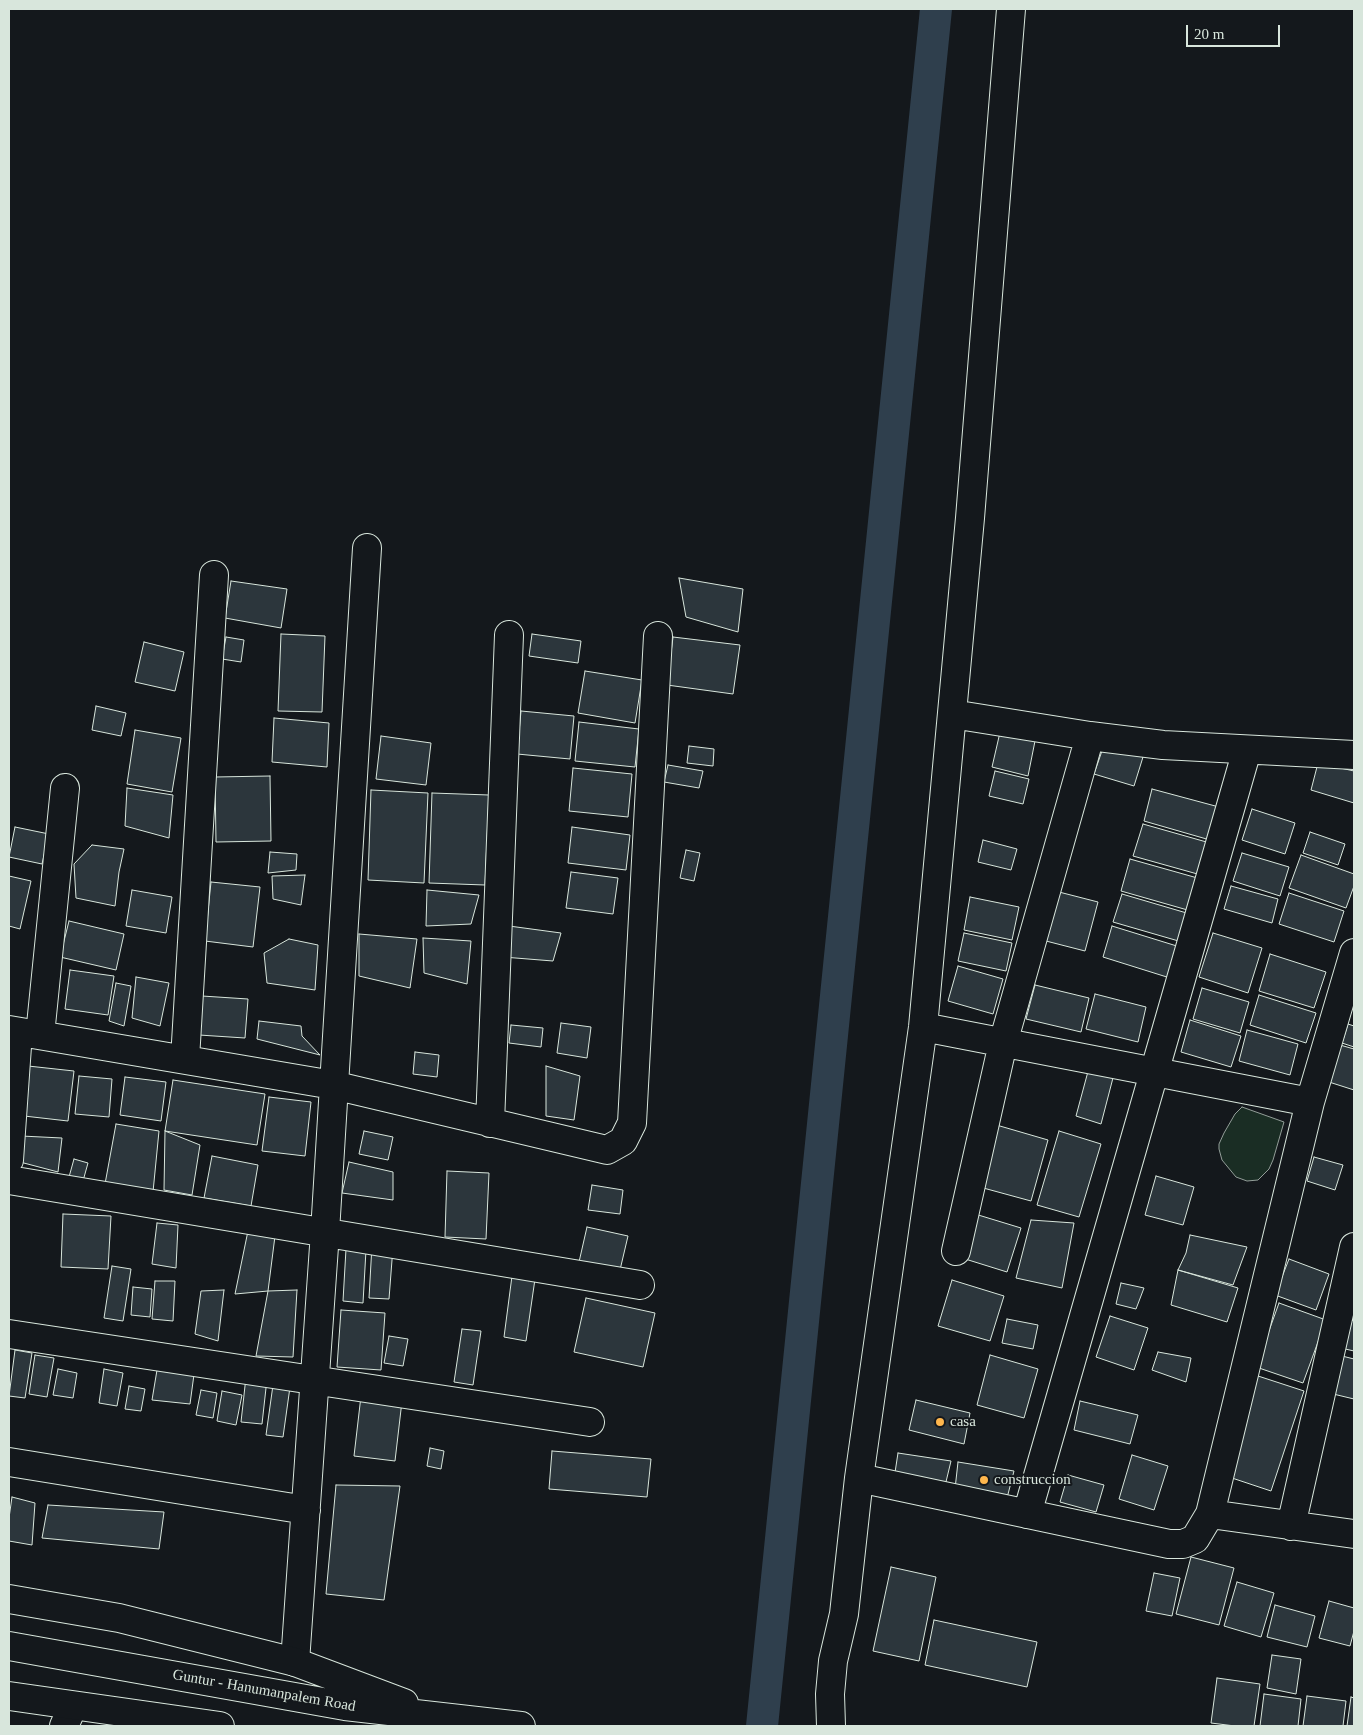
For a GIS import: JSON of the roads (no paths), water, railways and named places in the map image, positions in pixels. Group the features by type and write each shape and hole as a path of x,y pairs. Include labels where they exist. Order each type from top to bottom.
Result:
{"street":[{"path":"831,1726 830,1694 833,1661 844,1614 859,1478 923,1027 970,518 1011,9"},
{"path":"295,1662 325,1232 367,548"},
{"path":"185,1060 214,575"},
{"path":"490,1123 509,635"},
{"path":"22,1032 333,1085 607,1150 623,1140 632,1123 658,636"},
{"path":"952,714 1090,736 1163,745 1354,755"},
{"path":"956,1251 1003,1043 1090,736"},
{"path":"1028,1514 1247,750"},
{"path":"9,1160 22,1032 65,788"},
{"path":"859,1478 1169,1544 1183,1544 1195,1539 1210,1514 1310,1102 1354,953"},
{"path":"923,1027 1310,1102"},
{"path":"9,1180 640,1285"},
{"path":"1291,1526 1354,1247"},
{"path":"9,1334 590,1422"},
{"path":"9,1462 306,1510"},
{"path":"1210,1514 1354,1534"},
{"path":"9,1598 119,1618 295,1662 445,1719"},
{"name":"Guntur - Hanumanpalem Road","path":"9,1646 345,1706 445,1719 521,1726"},
{"path":"9,1696 69,1716 220,1726"},
{"path":"382,1726 445,1719"}],"waterway":[{"path":"762,1726 936,9"}],"place":[{"name":"casa","path":"940,1422"},
{"name":"construccion","path":"984,1480"}]}
